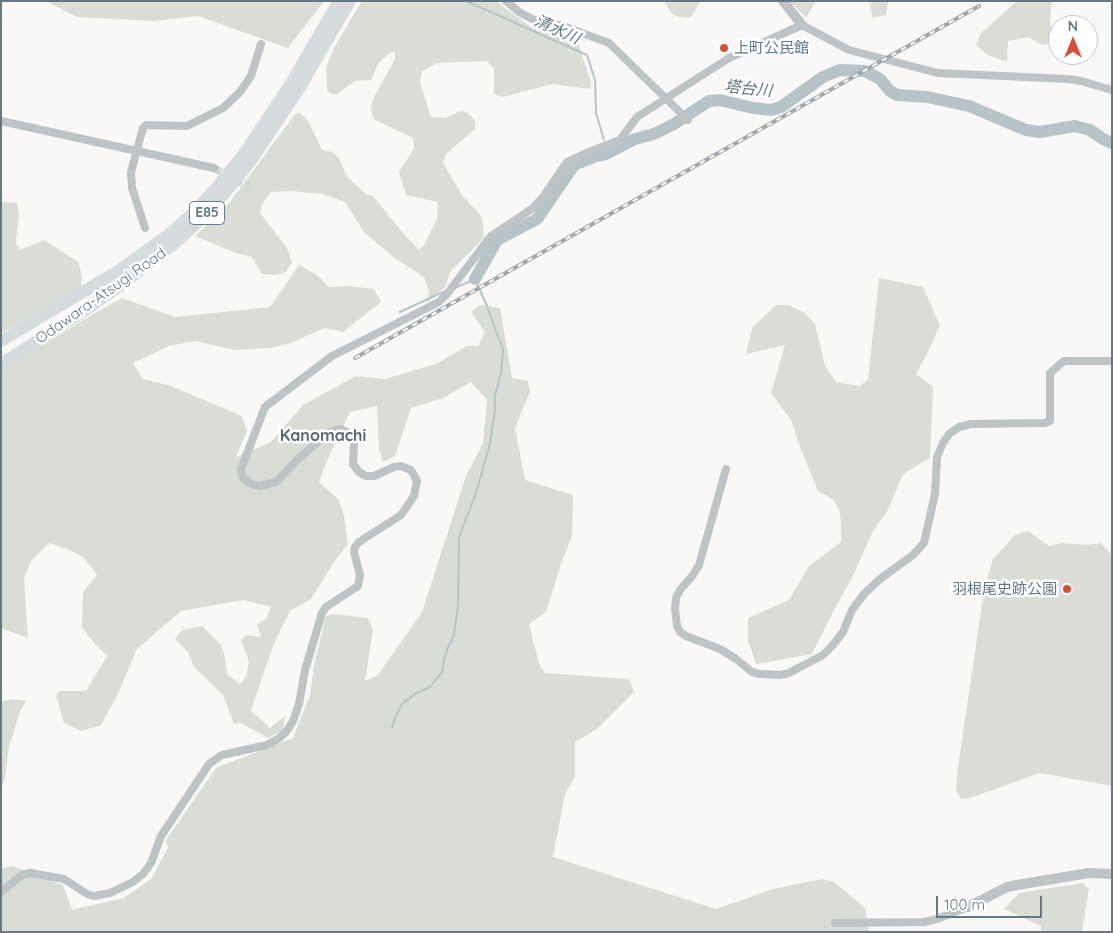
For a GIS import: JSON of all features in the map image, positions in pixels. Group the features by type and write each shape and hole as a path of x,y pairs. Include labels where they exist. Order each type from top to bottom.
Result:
{"highway":[{"name":"Odawara-Atsugi Road","path":"1,342 118,271 191,215 243,156 291,83 339,1"},
{"name":"Odawara-Atsugi Road","path":"1,364 84,311 129,279 198,222 251,161 298,89 350,1"}],"street":[{"path":"506,1 519,12 534,20 563,26 609,42 668,98 688,120"},
{"path":"782,1 802,25 849,50 938,73 1081,80 1112,90"},
{"path":"1,892 22,875 30,873 64,879 87,894 94,896 110,893 133,882 143,874 151,863 161,836 209,764 222,755 267,745 286,732 293,721 299,704 305,670 322,613 326,607 358,586 360,575 354,552 355,546 400,515 414,496 416,480 412,470 401,466 374,476 366,476 359,472 354,464 353,438 347,432 340,429 329,432 299,458 276,482 259,486 248,483 241,475 241,469 265,407 332,356 439,302 491,236 539,202 567,162 620,140 637,117 729,58 802,25"},
{"path":"144,228 132,188 131,172 143,128 146,125 186,126 223,108 240,92 251,76 261,44"},
{"path":"1,121 214,168"},
{"path":"726,469 699,565 676,598 677,626 680,632 686,636 720,649 736,658 752,672 780,675 789,673 823,655 843,632 852,610 864,594 880,579 913,555 924,542 935,494 937,457 949,434 971,424 1045,424 1050,421 1050,373 1064,361 1112,360"},
{"path":"835,923 924,922 951,915 1007,887 1089,873 1112,874"}],"shaded area":[{"path":"46,1 324,1 288,48 198,16 154,21 77,17"},
{"path":"362,1 497,2 531,27 578,43 591,82 591,89 552,84 503,97 494,94 494,69 487,61 437,63 422,71 420,83 431,117 445,118 461,111 468,113 476,122 475,129 446,154 443,163 462,195 482,217 484,238 451,271 445,287 427,303 429,292 424,277 392,256 364,232 345,202 323,194 291,191 271,192 262,204 260,213 287,248 292,262 286,272 275,275 262,274 252,257 236,253 195,236 230,202 295,114 300,113 309,122 322,150 332,152 339,158 347,177 366,194 373,196 419,250 424,245 437,219 438,202 406,195 399,172 414,149 413,138 373,119 371,109 373,99 395,59 395,51 388,54 378,64 371,80 355,81 337,94 327,91 326,67 335,46"},
{"path":"664,1 700,1 689,18 679,17 671,13"},
{"path":"790,1 816,1 806,18"},
{"path":"870,1 888,1 886,15 872,18"},
{"path":"1017,1 1052,1 1051,15 1048,15 1047,45 1040,44 1028,37 1008,41 1007,62 988,55 976,45 981,33"},
{"path":"1,202 17,203 19,213 16,243 20,250 44,240 78,262 82,276 81,288 1,333"},
{"path":"299,265 317,275 329,287 347,286 374,289 381,302 343,332 324,328 291,343 271,348 234,350 195,341 169,346 133,363 143,379 171,386 242,416 247,431 236,457 271,442 303,405 356,376 385,379 436,364 467,346 478,346 485,332 471,312 480,305 500,308 512,378 528,381 530,392 515,428 525,480 573,495 572,536 546,612 529,624 539,664 545,673 629,679 634,692 597,729 575,742 575,776 565,794 553,857 716,909 773,889 822,879 834,882 865,908 869,932 1,932 1,868 12,866 63,885 72,910 124,898 151,879 168,848 166,840 216,768 293,738 310,695 314,665 326,616 333,614 368,618 373,630 365,681 378,675 422,612 466,476 483,443 487,400 471,382 443,398 411,408 395,456 383,462 379,448 377,406 350,412 319,482 339,500 344,516 348,544 336,559 311,599 290,611 274,643 251,710 270,728 285,716 283,730 268,738 241,723 234,724 223,695 194,667 188,652 175,639 182,630 202,626 221,645 227,674 240,684 246,677 249,661 241,640 247,635 261,637 257,624 266,619 271,607 243,600 181,611 137,649 117,696 101,725 81,731 64,723 56,695 60,691 86,691 107,656 82,627 83,592 97,575 84,558 70,550 49,543 31,561 24,578 28,638 1,628 1,370 122,298 175,317 270,307"},
{"path":"879,278 923,287 940,325 916,374 933,387 930,458 903,474 888,510 873,531 851,580 812,654 756,664 748,641 748,618 789,600 809,566 841,542 841,526 840,512 834,500 818,491 791,420 771,393 785,345 746,354 752,328 776,305 788,305 804,312 815,324 825,366 836,382 859,386 868,380"},
{"path":"1028,531 1049,546 1061,543 1087,545 1101,543 1112,555 1112,786 1040,773 970,798 961,799 956,791 958,768 984,590 993,559 1015,535"},
{"path":"12,699 26,701 19,714 9,748 5,777 1,789 1,702"},
{"path":"1083,883 1089,889 1082,932 1041,932 1041,926 1004,909 1019,893"}],"waterway":[{"name":"清水川","path":"466,1 587,55 595,80 596,113 604,140"},
{"name":"塔台川","path":"475,279 497,240 537,219 574,165 606,154 635,139 654,134 674,124 709,101 720,100 753,108 771,110 781,107 823,77 840,70 865,71 880,79 890,91 897,95 927,97 969,106 1026,130 1040,132 1075,126 1090,130 1112,143"},
{"name":"清水川","path":"605,150 606,154"},
{"path":"392,728 402,704 415,694 430,687 442,672 446,652 454,635 458,605 459,537 475,496 490,444 495,410 495,395 501,373 503,350 475,279 457,287"},
{"name":"塔台川","path":"400,312 443,292"}],"tunnel":[{"path":"214,168 252,189"}],"railway":[{"path":"355,358 979,6"}],"place":[{"name":"上町公民館","path":"724,48"},
{"name":"羽根尾史跡公園","path":"1067,589"}],"district":[{"name":"Kanomachi","path":"323,436"}]}
